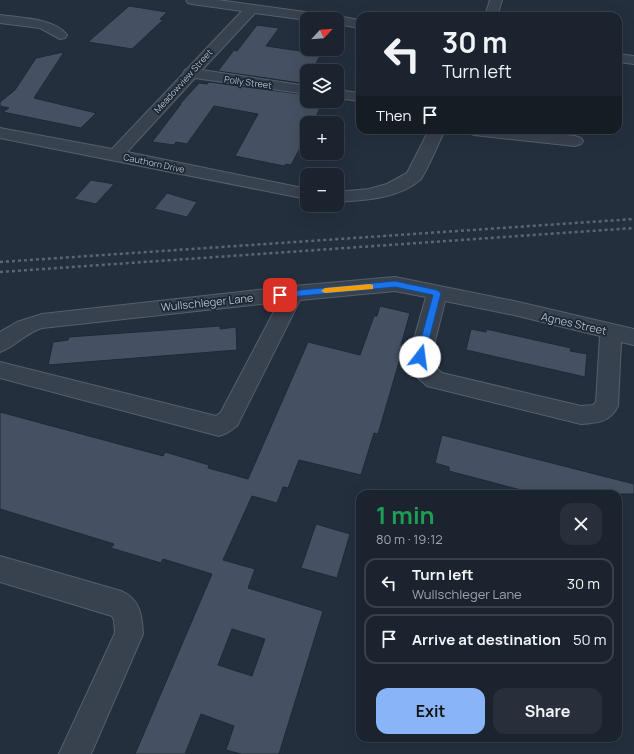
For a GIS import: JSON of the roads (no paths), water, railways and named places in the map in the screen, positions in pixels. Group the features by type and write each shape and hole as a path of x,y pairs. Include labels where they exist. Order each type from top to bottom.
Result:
{"street":[{"path":"192,0 300,15"},
{"path":"492,12 496,0"},
{"name":"Meadowview Street","path":"116,155 250,9"},
{"path":"0,19 43,26 60,34"},
{"path":"344,21 356,23"},
{"path":"622,58 634,60"},
{"name":"Polly Street","path":"190,73 300,89"},
{"path":"344,95 356,97"},
{"name":"Cauthorn Drive","path":"0,133 300,193"},
{"path":"344,196 369,194 393,188 414,176 435,134"},
{"path":"511,134 575,141"},
{"name":"Wullschleger Lane","path":"0,344 12,333 27,324 42,321 395,284 514,308"},
{"path":"437,293 420,357 425,371 435,380 582,415 598,414 607,406 611,332"},
{"path":"0,370 219,426 229,419 294,294"},
{"name":"Agnes Street","path":"514,308 634,337"},
{"path":"0,569 121,605 128,617 129,634 75,754"}],"railway":[{"path":"0,262 634,219"},
{"path":"0,272 634,228"}]}
